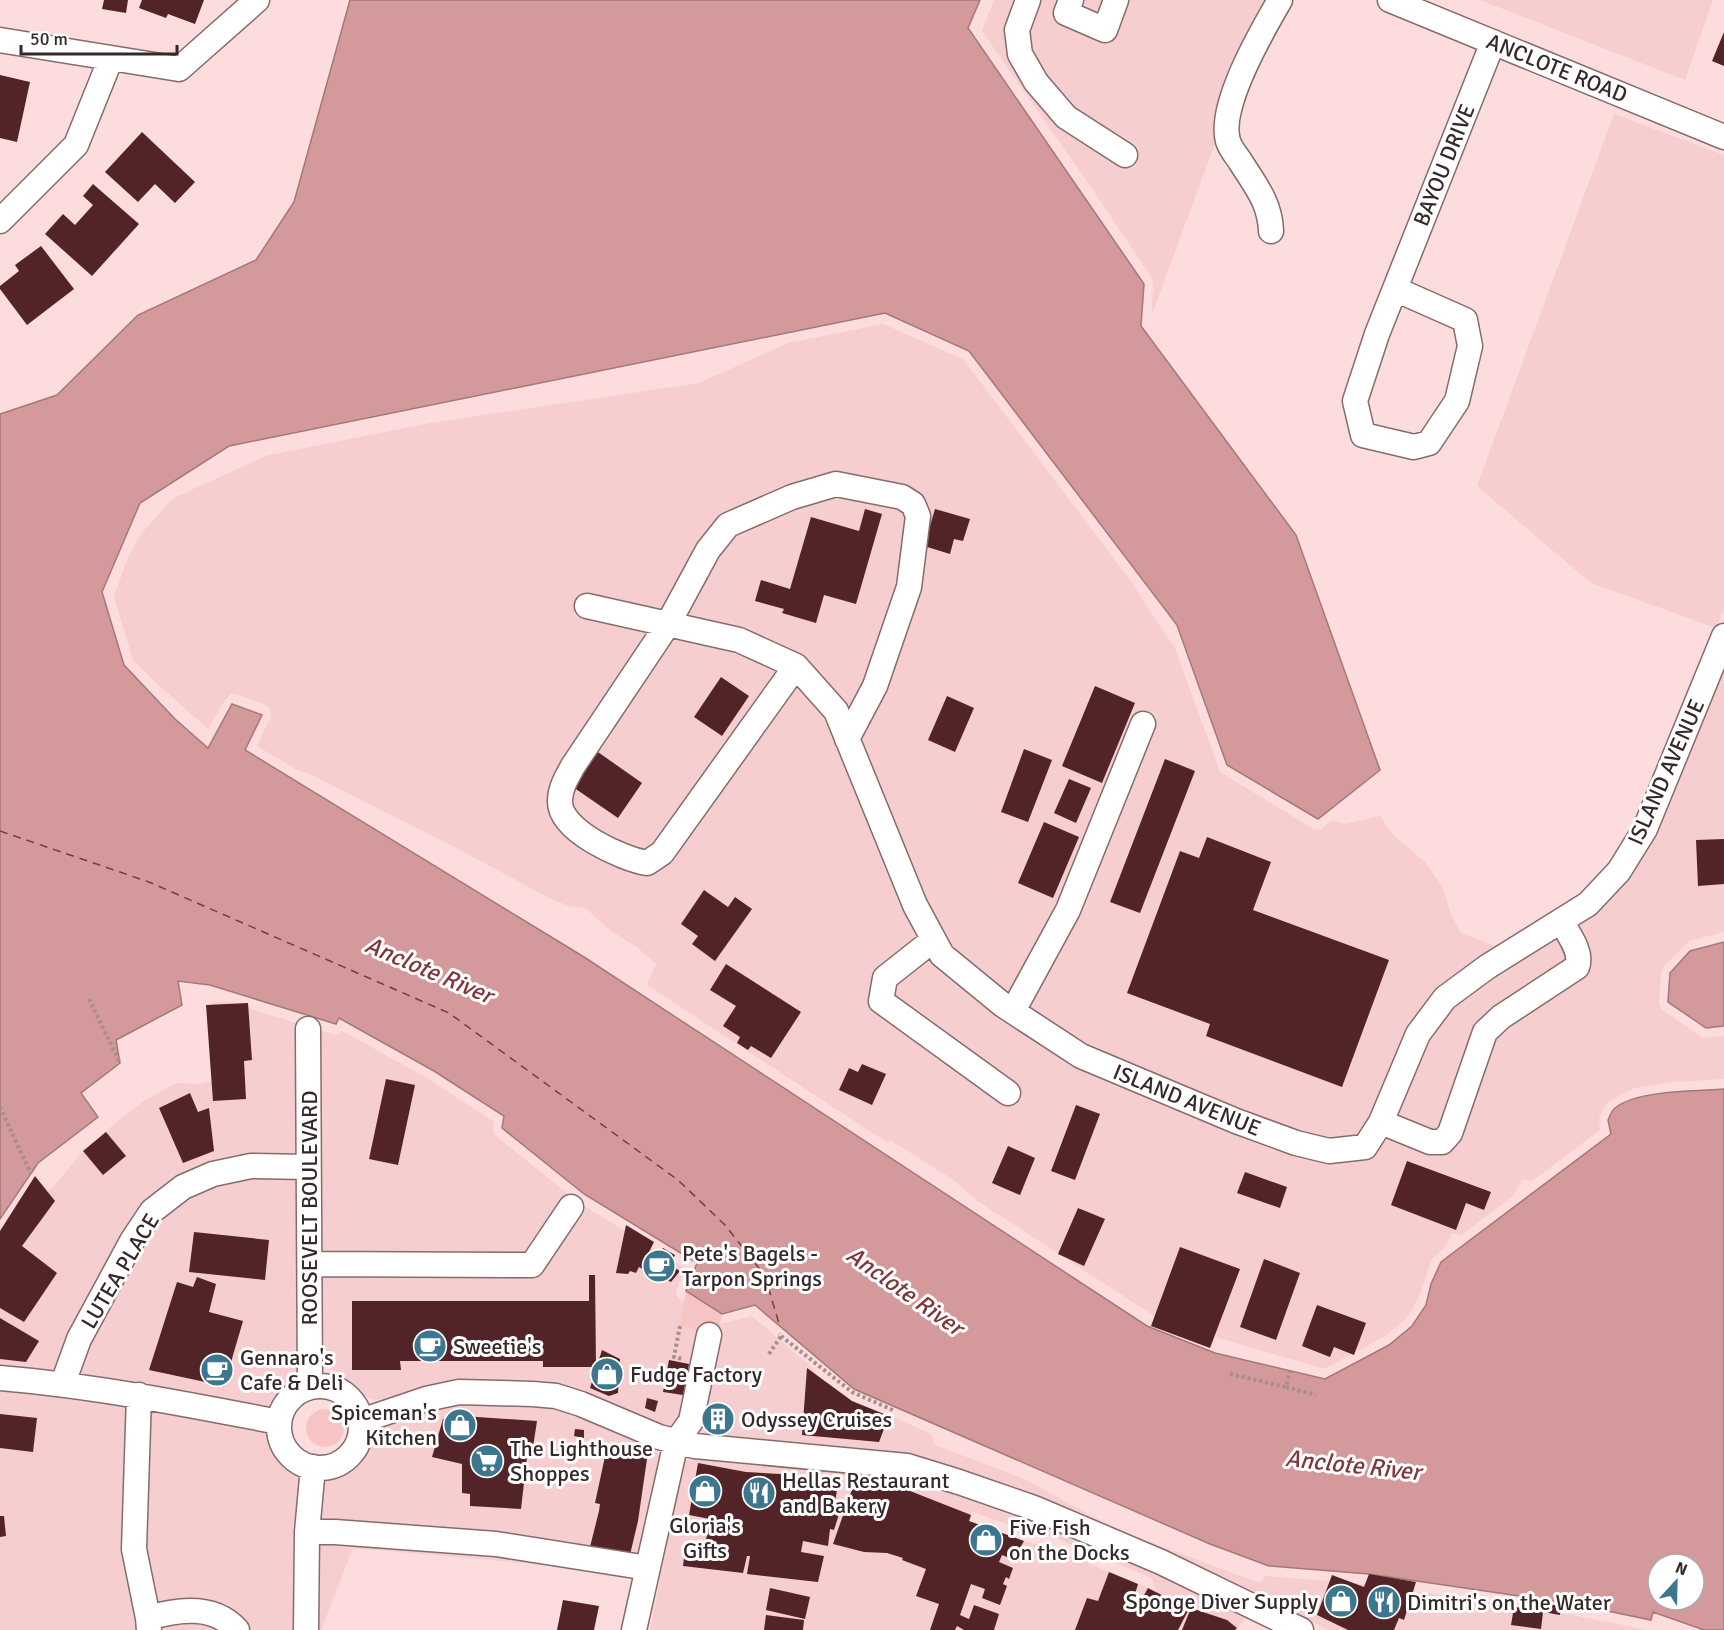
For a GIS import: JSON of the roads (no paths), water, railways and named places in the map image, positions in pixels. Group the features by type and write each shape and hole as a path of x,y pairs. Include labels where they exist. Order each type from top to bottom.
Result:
{"street":[{"path":"0,40 179,69 257,0"},
{"path":"1028,0 1017,30 1020,54 1036,82 1066,117 1125,155"},
{"path":"1071,0 1066,13 1105,30 1116,0"},
{"path":"1271,231 1270,215 1264,198 1228,142 1226,122 1240,77 1262,29 1280,0"},
{"name":"ANCLOTE ROAD","path":"1390,0 1724,137"},
{"name":"BAYOU DRIVE","path":"1395,289 1465,320 1470,346 1457,401 1429,443 1414,447 1363,435 1355,401 1377,334 1493,42"},
{"path":"0,221 76,146 111,58"},
{"path":"796,666 662,853 648,863 632,860 578,831 562,813 560,802 563,786 573,766 668,624 708,550 728,525 792,497 836,484 902,497 914,504 918,516 909,586 875,686 847,739"},
{"name":"ISLAND AVENUE","path":"587,606 739,640 796,666 836,711 915,905 942,955 1013,1011 1081,1056 1296,1143 1329,1151 1365,1147 1382,1122 1418,1034 1445,998 1487,967 1588,904 1619,871 1645,829 1724,636"},
{"path":"1013,1011 1068,910 1143,724"},
{"path":"1382,1122 1430,1142 1442,1142 1450,1133 1485,1032 1501,1017 1577,967 1580,962 1577,949 1561,921"},
{"path":"933,940 885,978 881,1001 1008,1093"},
{"name":"ROOSEVELT BOULEVARD","path":"308,1029 309,1387"},
{"name":"LUTEA PLACE","path":"63,1383 79,1339 132,1241 152,1211 183,1187 213,1174 251,1166 308,1167"},
{"path":"310,1264 532,1264 571,1208"},
{"path":"634,1630 676,1442 691,1421 709,1335"},
{"path":"0,1378 63,1383 279,1422"},
{"path":"323,1386 337,1389 348,1397 361,1421 356,1446 348,1457 338,1464 326,1467 313,1467 295,1459 283,1446 279,1434 282,1410 298,1392 309,1387 323,1386"},
{"path":"361,1421 426,1399 459,1392 533,1394 556,1396 580,1404 676,1442 726,1449 859,1460 917,1469 1034,1508 1161,1562 1257,1621 1301,1630"},
{"path":"139,1395 135,1549 148,1624 170,1612 201,1610 220,1617 237,1630"},
{"path":"306,1630 307,1532 313,1467"},
{"path":"307,1532 496,1544 648,1568"}],"water":[{"name":"Anclote River","path":"350,0 980,0 968,28 1144,284 1141,326 1296,535 1380,770 1318,819 1227,765 1177,625 969,351 885,313 229,446 140,503 102,592 124,665 175,719 208,748 232,704 262,715 245,750 584,957 1147,1326 1215,1353 1325,1379 1389,1345 1412,1326 1426,1305 1431,1284 1441,1262 1611,1134 1608,1120 1615,1108 1625,1102 1652,1095 1724,1089 1724,1630 1704,1630 1653,1612 1651,1620 1574,1604 1369,1574 1269,1566 1210,1544 854,1389 755,1305 722,1314 686,1291 697,1263 584,1194 502,1128 504,1116 434,1071 339,1018 336,1024 210,985 178,981 182,1005 116,1040 120,1063 81,1093 98,1117 38,1163 0,1219 0,414 57,395 138,315 256,260 294,202"},
{"path":"1724,942 1724,1026 1706,1028 1668,1002 1670,973 1690,951"}],"place":[{"name":"Pete's Bagels - Tarpon Springs","path":"659,1266"},
{"name":"Sweetie's","path":"430,1346"},
{"name":"Gennaro's Cafe & Deli","path":"217,1370"},
{"name":"Fudge Factory","path":"607,1374"},
{"name":"Odyssey Cruises","path":"718,1419"},
{"name":"Spiceman's Kitchen","path":"460,1425"},
{"name":"The Lighthouse Shoppes","path":"487,1461"},
{"name":"Gloria's Gifts","path":"705,1491"},
{"name":"Hellas Restaurant and Bakery","path":"759,1493"},
{"name":"Five Fish on the Docks","path":"986,1540"},
{"name":"Sponge Diver Supply","path":"1341,1601"},
{"name":"Dimitri's on the Water","path":"1384,1602"}]}
